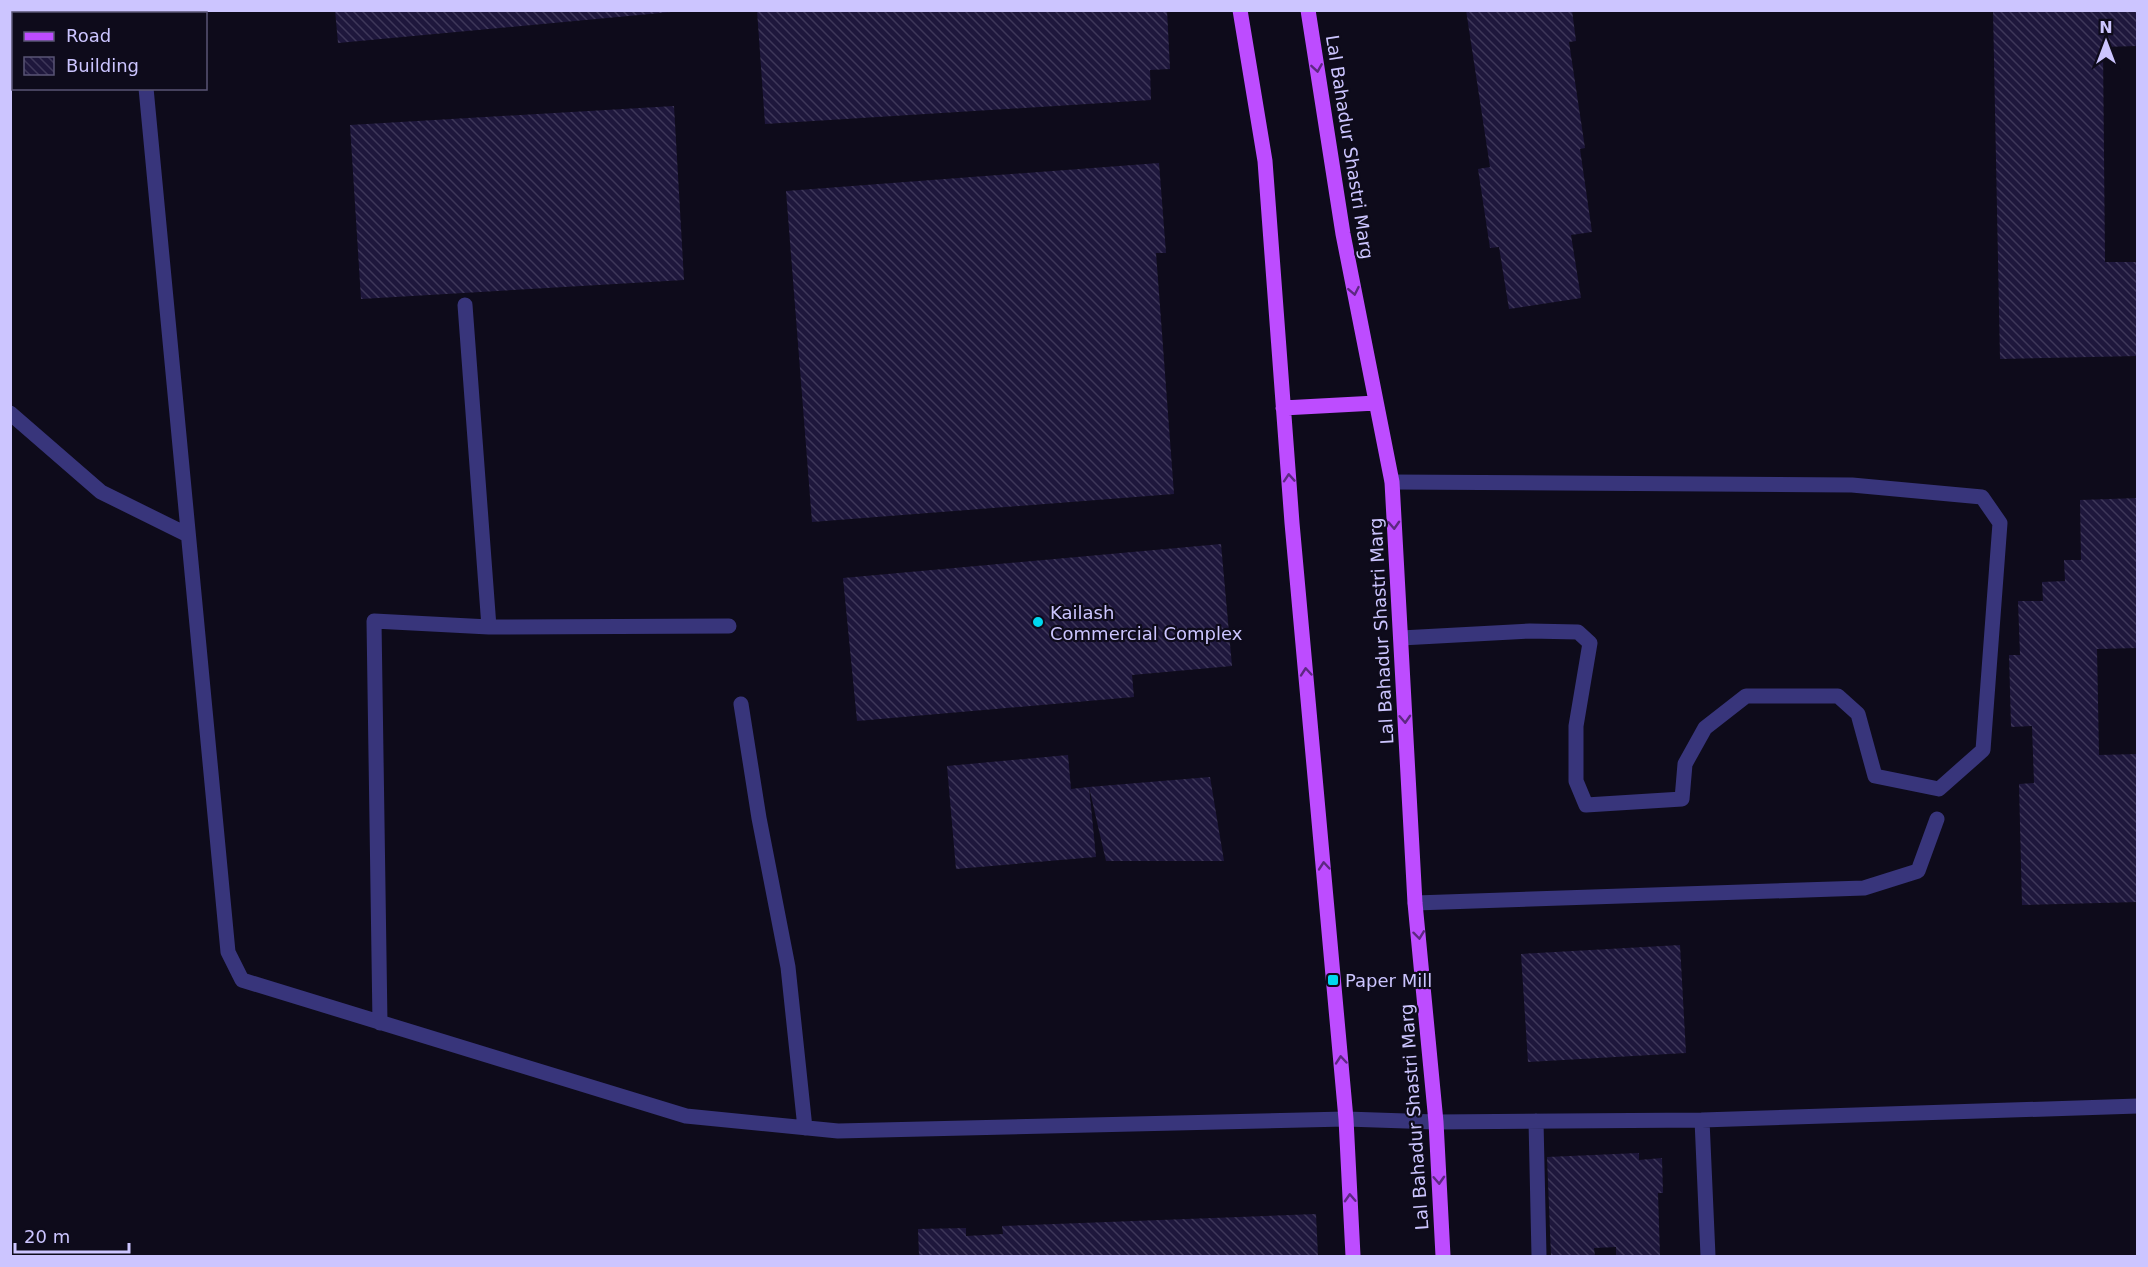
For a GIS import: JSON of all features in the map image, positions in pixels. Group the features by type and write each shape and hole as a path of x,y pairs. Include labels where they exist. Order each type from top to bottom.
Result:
{"main road":[{"path":"1240,10 1265,161 1283,408 1346,1119 1353,1257"},
{"name":"Lal Bahadur Shastri Marg","path":"1308,10 1343,234 1392,482 1415,903 1436,1122 1443,1257"},
{"path":"1283,408 1376,403"}],"street":[{"path":"146,90 228,951 242,980 686,1116 838,1131 1346,1119 1436,1122 1702,1120 2138,1106"},
{"path":"465,305 489,627"},
{"path":"10,413 101,492 188,535"},
{"path":"1392,482 1852,485 1982,497 2000,523 1983,750 1939,789 1875,776 1858,714 1838,696 1746,696 1705,728 1685,764 1682,799 1587,805 1576,781 1576,726 1590,643 1578,632 1530,631 1401,638"},
{"path":"380,1023 374,621 489,627 729,626"},
{"path":"741,704 759,818 788,967 805,1128"},
{"path":"1415,903 1864,888 1918,871 1937,819"},
{"path":"1702,1120 1708,1257"},
{"path":"1536,1121 1539,1257"}],"building":[{"path":"335,10 671,10 671,12 338,43"},
{"path":"757,10 1167,10 1170,69 1150,70 1151,100 765,124"},
{"path":"1466,10 1572,10 1576,41 1569,42 1585,148 1580,149 1592,232 1571,235 1581,298 1509,309 1499,247 1490,248 1478,169 1490,167"},
{"path":"1993,10 2138,10 2138,46 2103,47 2105,262 2138,262 2138,356 2000,359"},
{"path":"674,106 684,280 361,299 350,125"},
{"path":"1159,163 1166,253 1156,253 1174,494 812,522 786,191"},
{"path":"2138,498 2138,648 2097,649 2099,755 2138,754 2138,902 2022,905 2019,784 2034,783 2032,726 2011,727 2009,655 2020,655 2018,601 2043,601 2042,582 2065,581 2064,560 2081,560 2080,500"},
{"name":"Kailash Commercial Complex","path":"1221,544 1232,666 1132,675 1134,697 857,721 843,578"},
{"path":"1068,755 1071,789 1089,787 1096,857 956,869 947,766"},
{"path":"1210,777 1224,861 1106,861 1089,787"},
{"path":"1680,945 1686,1053 1528,1062 1521,954"},
{"path":"1639,1153 1639,1160 1662,1158 1663,1193 1658,1193 1660,1256 1616,1256 1616,1247 1594,1248 1595,1256 1551,1256 1547,1157"},
{"path":"1316,1214 1318,1256 919,1256 918,1229 966,1228 966,1236 1003,1234 1002,1226"}],"place":[{"name":"Kailash Commercial Complex","path":"1038,622"},
{"name":"Paper Mill","path":"1333,980"}]}
